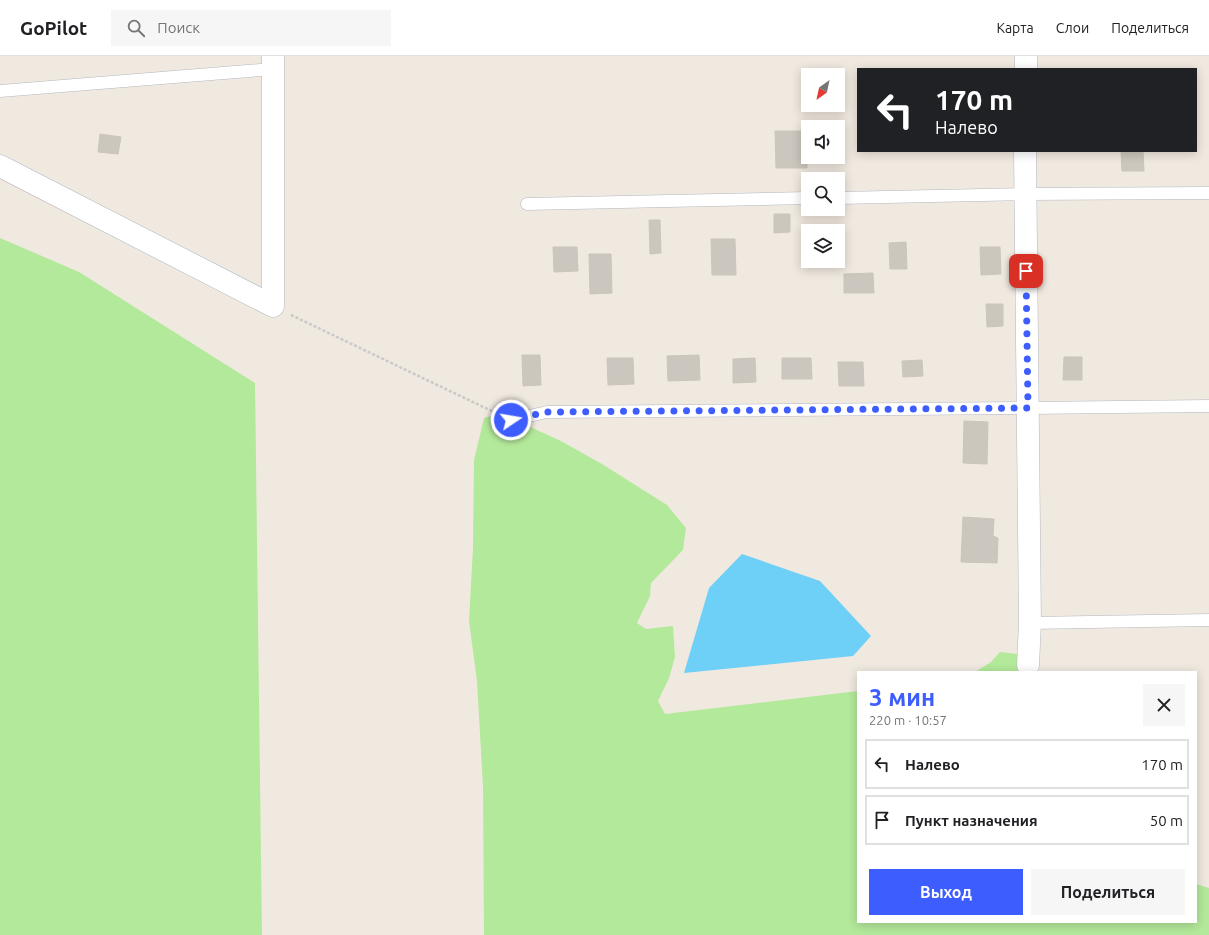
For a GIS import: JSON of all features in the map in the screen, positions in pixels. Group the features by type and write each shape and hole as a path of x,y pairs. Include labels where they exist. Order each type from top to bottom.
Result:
{"street":[{"path":"1026,56 1026,68"},
{"path":"0,166 273,306 273,63"},
{"path":"1026,152 1025,194 1030,623 1028,665"}],"lane":[{"path":"0,91 273,63"},
{"path":"845,198 1025,194 1209,193"},
{"path":"527,204 801,198"},
{"path":"511,420 547,412 1209,406"},
{"path":"1030,623 1209,620"}],"path":[{"path":"273,306 511,420"}],"green space":[{"path":"0,238 79,272 255,383 262,935 0,935"},
{"path":"500,413 561,441 602,464 667,505 686,528 683,550 651,583 650,596 637,623 646,629 673,626 675,657 669,678 658,701 665,714 857,691 857,923 1197,923 1197,884 1209,888 1209,935 484,935 483,786 477,681 469,621 473,548 474,460 484,418"},
{"path":"1000,652 1019,654 1033,671 977,671 991,662"}],"water":[{"path":"742,554 820,581 871,636 853,656 684,673 709,588"}],"building":[{"path":"775,131 801,131 801,164 807,164 807,168 776,168"},
{"path":"100,134 121,137 118,154 98,152"},
{"path":"1121,152 1143,152 1144,171 1122,171"},
{"path":"774,214 790,214 790,232 774,233"},
{"path":"649,220 660,220 661,253 650,254"},
{"path":"711,239 735,239 736,275 712,275"},
{"path":"906,242 907,269 890,269 889,243"},
{"path":"553,247 577,247 578,271 554,272"},
{"path":"980,247 1000,247 1001,274 981,275"},
{"path":"589,254 611,254 612,293 590,294"},
{"path":"873,273 874,293 844,293 844,274"},
{"path":"986,304 1003,304 1003,326 987,327"},
{"path":"522,355 540,355 541,385 523,386"},
{"path":"699,355 700,380 668,381 667,356"},
{"path":"1064,357 1082,357 1082,380 1063,380"},
{"path":"607,358 633,358 634,384 608,385"},
{"path":"755,358 756,382 733,383 733,359"},
{"path":"782,358 811,358 812,379 782,379"},
{"path":"922,360 923,376 903,377 902,361"},
{"path":"838,362 863,362 864,386 839,386"},
{"path":"964,421 988,422 987,464 963,463"},
{"path":"963,517 994,519 993,536 998,538 997,563 961,562"}],"route":[{"path":"511,420 547,412 1028,408 1026,271"}]}
